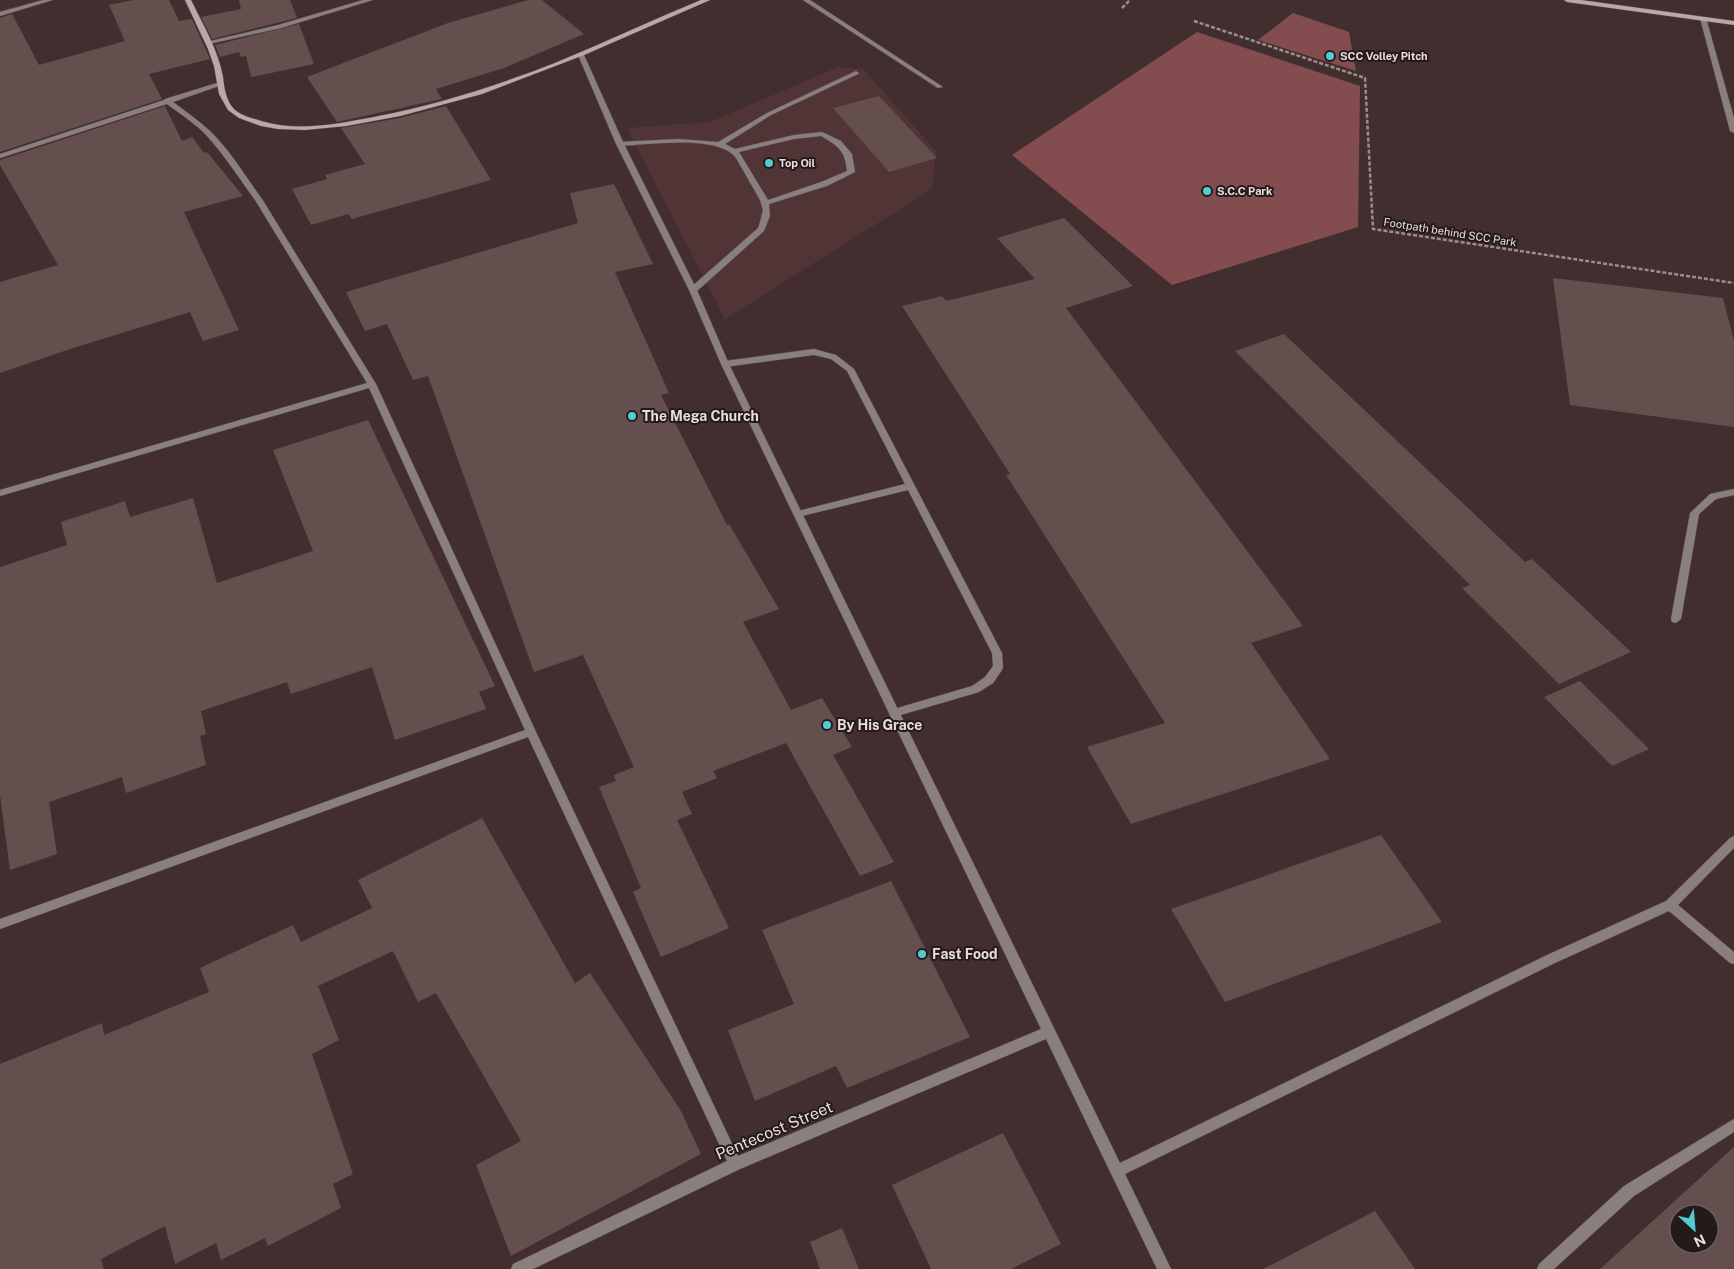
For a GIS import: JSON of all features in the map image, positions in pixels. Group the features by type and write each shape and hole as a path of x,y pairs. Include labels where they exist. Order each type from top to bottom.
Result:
{"street":[{"path":"0,14 50,0"},
{"path":"188,0 209,42 217,66 220,84 230,109 251,121 281,128 310,129 380,118 452,102 581,55 652,22 708,0"},
{"path":"209,42 279,27 370,0"},
{"path":"806,0 940,87"},
{"path":"1567,0 1734,23"},
{"path":"1703,18 1734,132"},
{"path":"581,55 620,144 692,290 725,364 1164,1269"},
{"path":"720,144 769,114 856,73"},
{"path":"0,156 220,84"},
{"path":"167,100 208,133 230,158 258,199 372,384 530,732 734,1164"},
{"path":"734,151 794,137 822,134 838,143 849,156 850,172 824,184 766,203"},
{"path":"620,144 700,141 720,144 734,151 766,203 767,216 761,229 692,290"},
{"path":"725,364 814,352 827,353 838,358 850,369 997,653 998,667 990,680 975,689 894,713"},
{"path":"0,493 372,384"},
{"path":"798,514 911,486"},
{"path":"1676,619 1695,513 1713,496 1734,492"},
{"path":"0,924 530,732"},
{"path":"1118,1171 1551,959 1670,905 1734,841"},
{"path":"1670,905 1734,959"},
{"name":"Pentecost Street","path":"518,1269 734,1164 1049,1032"},
{"path":"1544,1269 1629,1191 1734,1125"}],"path":[{"path":"1122,8 1130,0"},
{"name":"Footpath behind SCC Park","path":"1194,22 1365,78 1373,229 1734,283"}],"shaded area":[{"name":"SCC Volley Pitch","path":"1293,13 1349,32 1356,71 1258,40"},
{"name":"S.C.C Park","path":"1197,32 1360,86 1358,227 1172,285 1012,155"},
{"path":"838,67 863,69 936,151 932,189 725,319 627,128 710,122"}],"building":[{"path":"133,0 169,0 179,21 192,19 210,59 149,74 162,99 0,152 0,18 12,14 39,65 125,41 109,5"},
{"path":"239,0 290,0 297,18 212,39 201,17 241,9"},
{"path":"528,0 542,0 584,34 504,68 436,89 442,99 337,122 307,77 448,23"},
{"path":"299,24 314,64 251,77 246,56 241,57 239,52 220,57 215,45"},
{"path":"879,96 937,158 889,172 833,108"},
{"path":"165,106 182,141 192,137 204,153 207,152 243,196 184,212 239,330 203,341 190,312 0,373 0,282 58,265 0,165 0,160"},
{"path":"446,106 491,180 352,219 348,214 311,225 292,189 327,179 325,175 365,164 341,128 400,118"},
{"path":"614,184 653,264 615,272 669,393 661,395 727,525 729,524 779,609 743,622 791,710 822,698 852,747 833,755 894,862 860,876 786,743 713,771 717,778 682,792 692,814 677,820 729,928 661,957 633,892 641,888 599,787 616,781 614,775 634,767 583,655 534,672 428,376 413,380 387,324 365,331 346,292 578,223 570,193"},
{"path":"1064,218 1133,286 1066,308 1303,626 1251,643 1330,759 1131,824 1087,747 1165,723 1006,475 1010,474 902,306 942,296 946,301 1035,279 997,238"},
{"path":"1553,278 1723,298 1734,341 1734,427 1570,405"},
{"path":"1284,334 1525,562 1532,559 1631,652 1559,684 1462,588 1470,585 1235,351"},
{"path":"368,420 495,686 479,692 486,709 395,740 372,667 291,694 287,682 201,711 206,734 200,736 206,765 126,793 122,777 49,802 57,854 10,870 0,795 0,567 67,545 61,522 125,501 130,517 193,498 217,583 313,551 273,450"},
{"path":"1580,681 1649,749 1612,766 1544,697"},
{"path":"482,818 575,983 590,973 681,1111 701,1154 511,1256 476,1165 521,1141 436,993 418,1002 393,951 318,986 339,1040 312,1054 353,1174 333,1184 341,1208 268,1246 265,1238 221,1260 216,1243 175,1264 165,1226 101,1259 104,1269 0,1269 0,1064 102,1023 104,1035 209,992 200,968 293,925 301,942 372,908 358,880"},
{"path":"1381,835 1442,922 1225,1002 1171,909"},
{"path":"891,881 970,1037 847,1088 836,1066 755,1101 728,1030 794,1004 762,930"},
{"path":"1003,1133 1061,1244 1011,1269 931,1269 892,1185"},
{"path":"1734,1147 1734,1269 1600,1269 1669,1206 1669,1254 1719,1254 1719,1204 1671,1204"},
{"path":"1375,1211 1415,1269 1263,1269"},
{"path":"842,1228 859,1269 820,1269 810,1242"}],"place":[{"name":"SCC Volley Pitch","path":"1330,56"},
{"name":"Top Oil","path":"769,163"},
{"name":"S.C.C Park","path":"1207,191"},
{"name":"The Mega Church","path":"632,416"},
{"name":"By His Grace","path":"827,725"},
{"name":"Fast Food","path":"922,954"}]}
